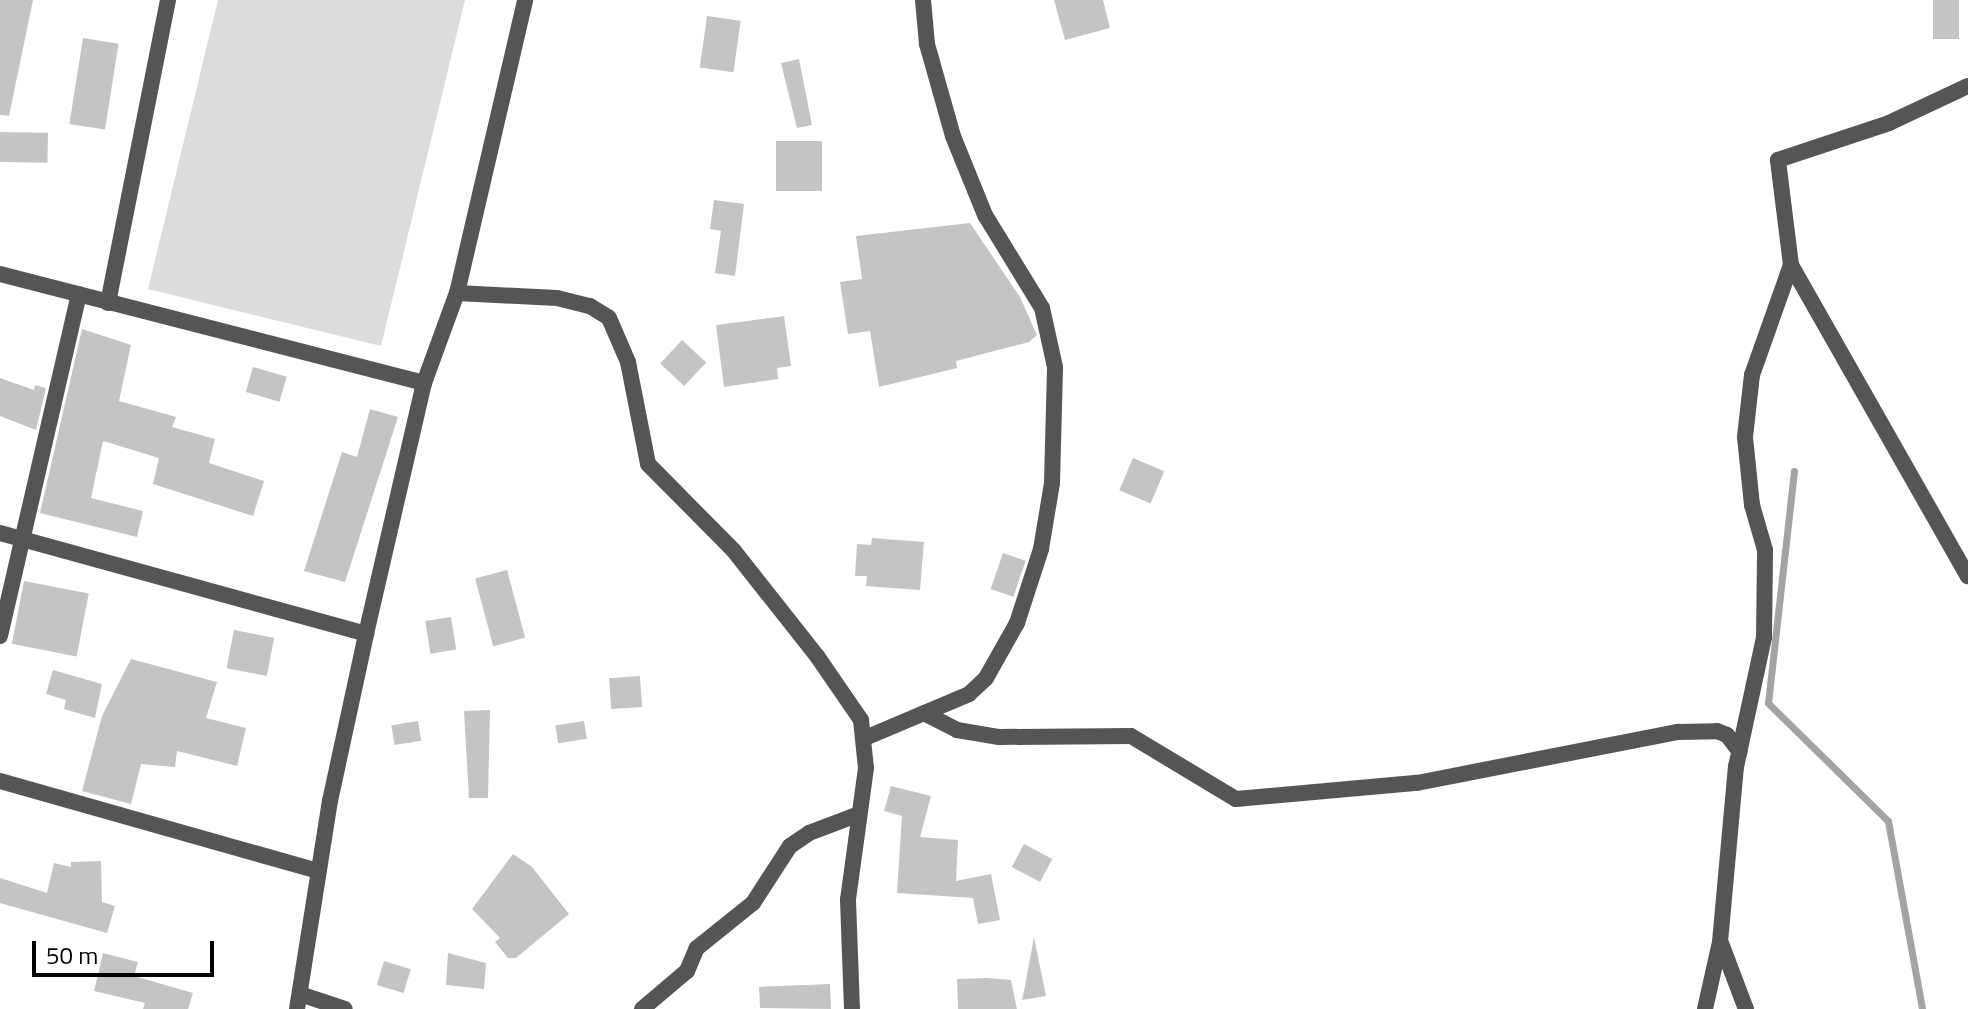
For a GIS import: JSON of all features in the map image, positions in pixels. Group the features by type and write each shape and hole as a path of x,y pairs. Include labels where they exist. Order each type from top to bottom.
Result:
{"street":[{"path":"108,303 168,0"},
{"path":"345,1009 299,1002 319,871 366,634 424,383 457,293 525,0"},
{"path":"865,738 969,694 986,678 1017,623 1041,549 1052,483 1055,367 1042,308 985,215 953,136 927,44 923,0"},
{"path":"1968,86 1889,123 1778,160 1791,265 1968,576"},
{"path":"1705,1009 1720,942 1740,752 1764,637 1766,588 1745,437 1752,375 1791,265"},
{"path":"0,274 424,383"},
{"path":"457,293 557,298 590,306 609,318 628,362 648,464 734,551 817,656 861,720 865,738 848,900 852,1009"},
{"path":"0,636 79,294"},
{"path":"0,533 366,634"},
{"path":"924,713 957,730 999,737 1131,736 1236,799 1417,783 1678,732 1717,731 1727,735 1740,752"},
{"path":"0,781 319,871"},
{"path":"642,1009 687,971 697,948 753,903 790,846 809,833 859,814"},
{"path":"1720,942 1746,1009"}],"shaded area":[{"path":"218,0 465,0 381,346 148,289"}],"building":[{"path":"0,0 33,0 9,116 0,115"},
{"path":"1054,0 1103,0 1110,28 1065,40"},
{"path":"1933,0 1959,0 1959,39 1933,39"},
{"path":"707,16 741,21 733,72 700,67"},
{"path":"83,38 119,44 105,130 69,124"},
{"path":"799,59 812,125 797,128 781,63"},
{"path":"0,132 48,133 47,163 0,162"},
{"path":"776,141 822,141 822,191 776,191"},
{"path":"714,200 744,204 735,276 715,273 721,231 710,229"},
{"path":"970,223 1020,297 1037,335 1029,342 956,361 957,368 879,387 870,331 848,334 840,282 862,279 856,236"},
{"path":"784,316 791,366 777,368 778,379 724,387 716,325"},
{"path":"82,329 131,345 119,401 176,417 172,427 215,439 209,463 264,481 253,516 153,484 159,458 103,441 91,498 143,511 137,537 40,513"},
{"path":"682,340 706,363 684,386 660,363"},
{"path":"253,367 287,377 279,402 246,392"},
{"path":"0,378 34,390 35,385 46,388 36,430 0,416"},
{"path":"370,409 398,417 345,582 304,571 342,452 357,457"},
{"path":"1133,458 1164,471 1151,504 1119,490"},
{"path":"872,538 924,542 920,590 866,586 867,576 855,576 857,544 871,545"},
{"path":"1003,553 1026,561 1013,597 991,589"},
{"path":"507,570 525,638 493,646 475,579"},
{"path":"24,581 89,594 77,656 12,644"},
{"path":"451,617 456,650 430,654 425,621"},
{"path":"234,630 274,638 267,676 227,668"},
{"path":"131,659 217,682 206,718 246,728 237,766 177,751 175,767 141,764 131,804 82,791 102,716"},
{"path":"53,670 102,684 95,718 64,709 66,700 46,694"},
{"path":"640,676 642,707 611,709 609,678"},
{"path":"490,710 488,798 469,798 464,711"},
{"path":"418,721 421,741 394,745 391,725"},
{"path":"584,721 587,739 558,743 555,726"},
{"path":"891,786 931,796 920,837 958,840 956,881 991,874 1000,920 978,924 973,898 897,893 902,816 884,811"},
{"path":"1024,844 1052,859 1040,882 1012,867"},
{"path":"513,854 532,867 569,914 516,958 508,958 495,942 500,938 472,909"},
{"path":"101,861 102,902 115,906 107,933 0,903 0,878 47,893 54,863 71,867 71,862"},
{"path":"1034,937 1046,996 1022,1000 1025,986"},
{"path":"103,953 138,962 134,976 193,993 188,1009 143,1009 145,1003 94,991"},
{"path":"448,953 486,963 484,989 446,985"},
{"path":"384,961 411,969 403,993 377,985"},
{"path":"957,979 1011,980 1017,1009 958,1009"},
{"path":"830,984 831,1009 760,1008 759,987"}],"waterway":[{"path":"1794,471 1768,703 1888,821 1922,1009"}]}
